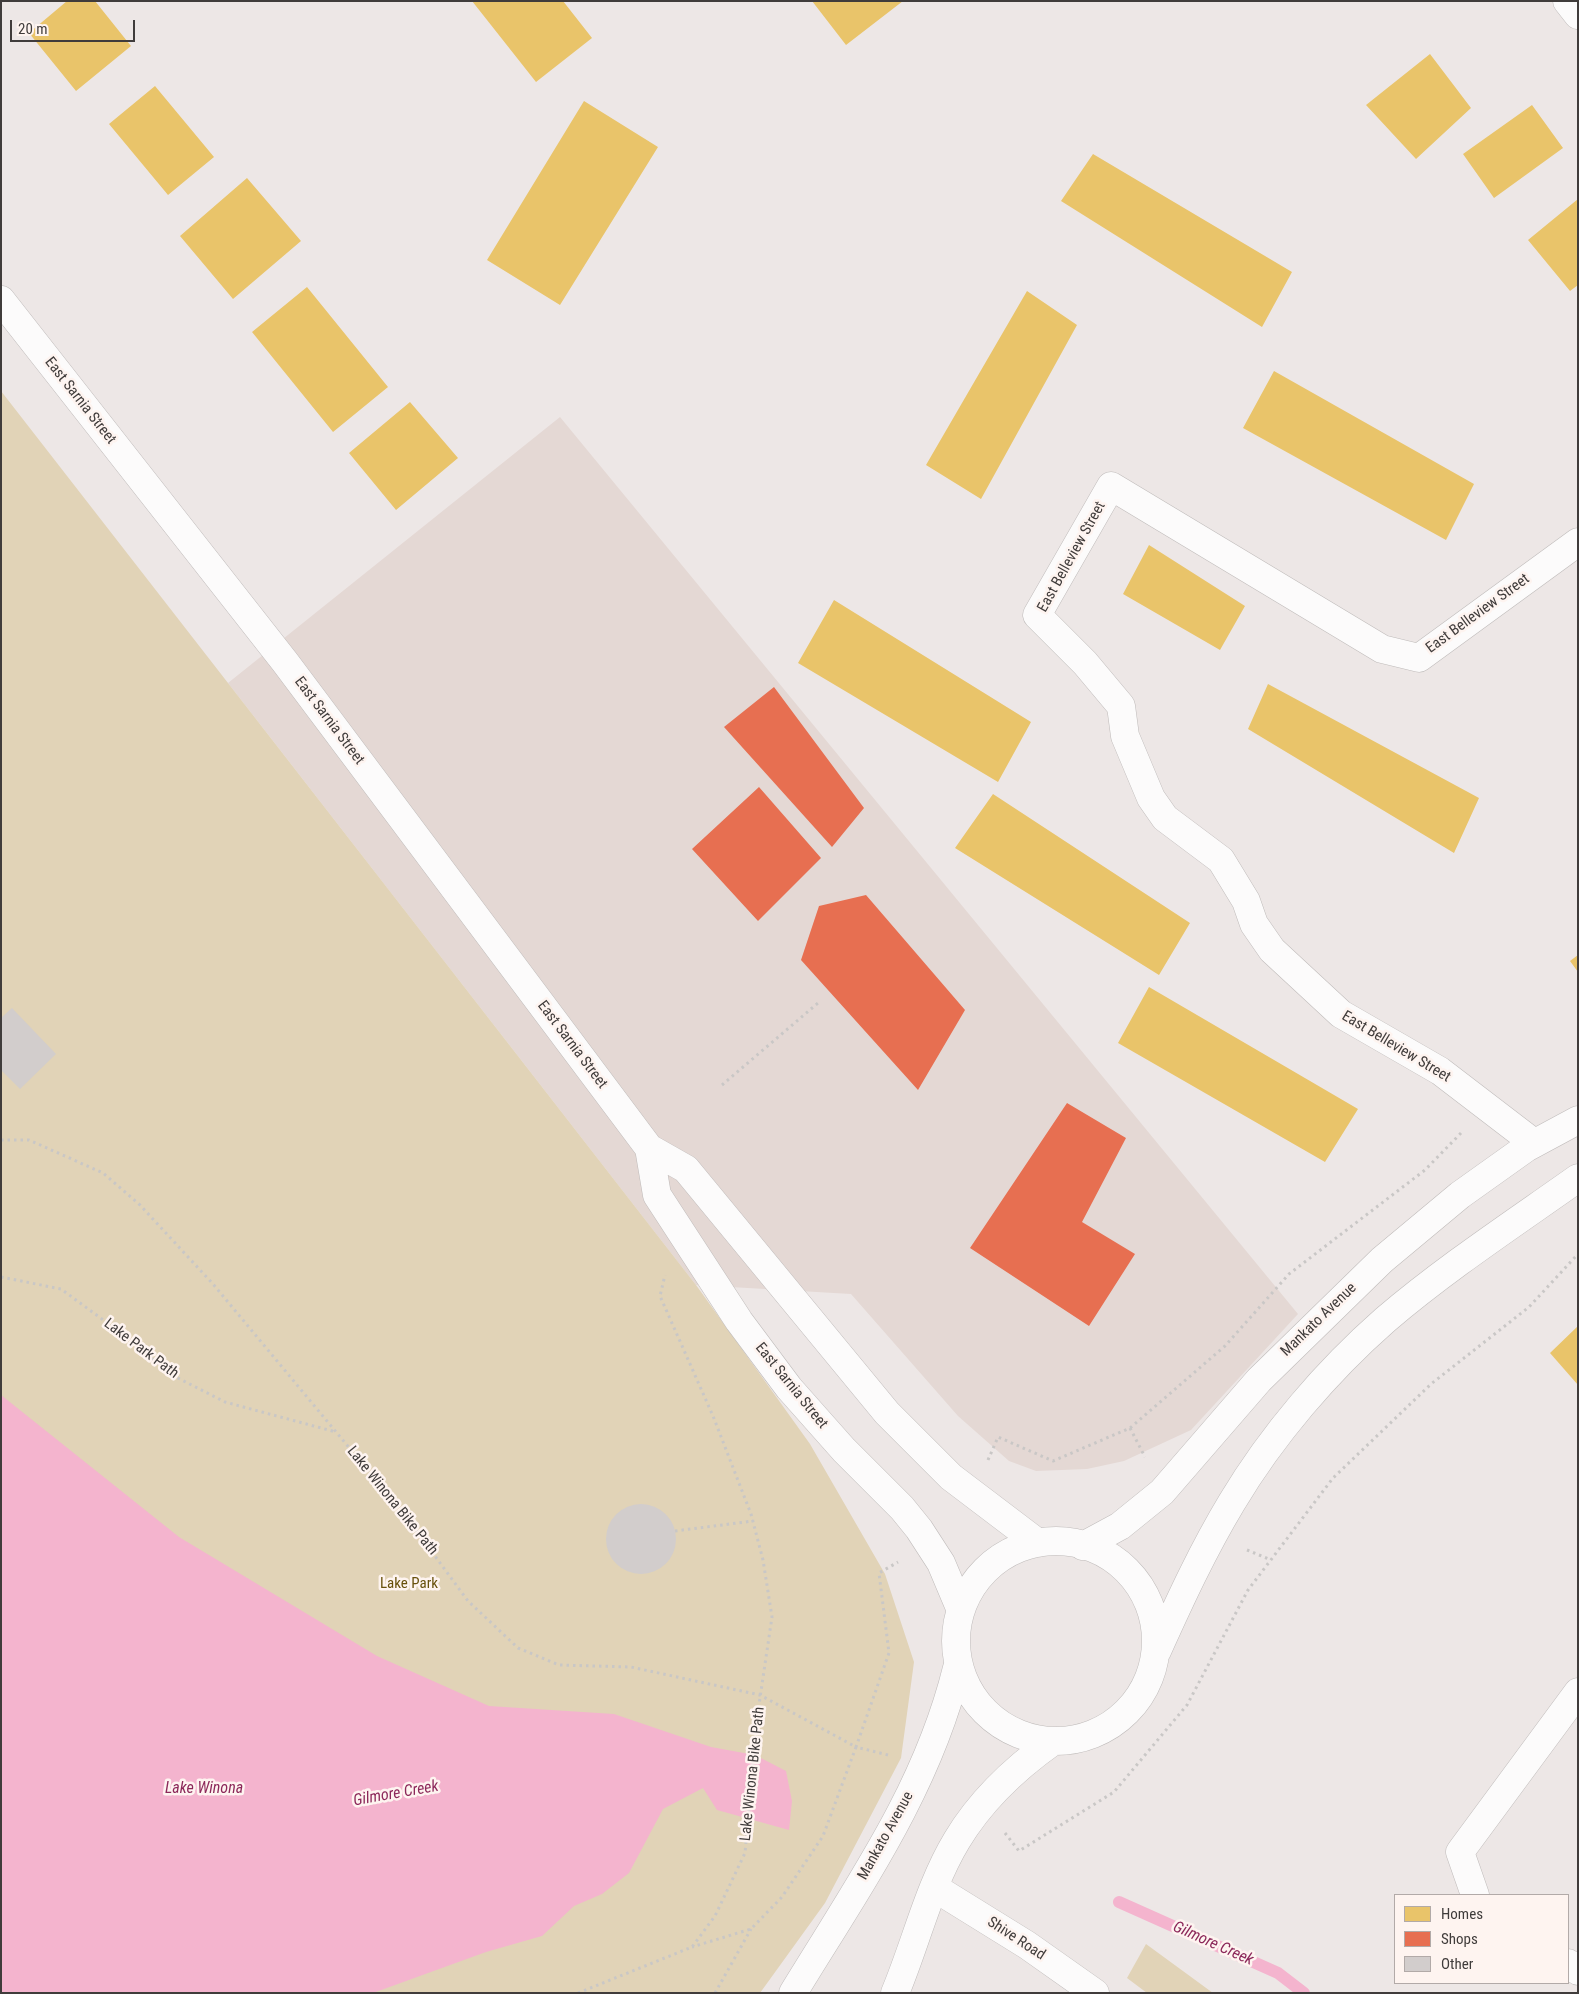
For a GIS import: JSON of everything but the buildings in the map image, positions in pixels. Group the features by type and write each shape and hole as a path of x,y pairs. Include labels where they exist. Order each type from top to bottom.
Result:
{"main road":[{"path":"1567,1 1578,15"},
{"name":"East Sarnia Street","path":"1,300 285,662 649,1148 686,1169 887,1413 951,1477 1038,1543"},
{"name":"East Belleview Street","path":"1534,1143 1485,1108 1440,1071 1340,1014 1272,950 1254,924 1246,901 1221,860 1165,818 1151,798 1125,736 1121,706 1085,663 1037,615 1111,486 1382,649 1419,658 1578,542"},
{"name":"Mankato Avenue","path":"1083,1546 1120,1526 1162,1492 1259,1380 1382,1260 1460,1195 1534,1143 1578,1120"},
{"name":"East Sarnia Street","path":"649,1148 657,1195 739,1321 789,1388 919,1529 941,1563 960,1608"},
{"name":"Mankato Avenue","path":"957,1668 971,1694 994,1718 1022,1735 1052,1742 1081,1738 1106,1729 1127,1714 1147,1685 1157,1651 1190,1578 1233,1501 1282,1430 1339,1365 1384,1321 1432,1281 1578,1178"},
{"name":"Mankato Avenue","path":"792,1993 896,1826 929,1755 957,1668 955,1638 960,1608 972,1583 990,1564 1011,1550 1038,1543 1056,1542 1083,1546 1112,1560 1140,1588 1149,1606 1154,1624 1157,1651"},
{"path":"1474,1894 1460,1852 1578,1692"},
{"name":"Mankato Avenue","path":"895,1993 934,1888 956,1841 976,1812 1000,1784 1025,1761 1052,1742"},
{"name":"Shive Road","path":"934,1888 1027,1945 1095,1993"}],"path":[{"path":"722,1085 818,1003"},
{"path":"998,1437 1053,1461 1130,1428 1225,1346 1289,1274 1425,1170 1485,1108"},
{"path":"1,1140 29,1140 103,1173 140,1206 213,1284 336,1433"},
{"name":"Lake Winona Bike Path","path":"690,1247 676,1259 664,1278 660,1296 713,1416 753,1521 763,1560 772,1617 757,1718 745,1853 715,1916 692,1947"},
{"path":"1019,1852 1114,1792 1187,1705 1248,1590 1333,1478 1431,1384 1529,1307 1578,1254"},
{"name":"Lake Park Path","path":"1,1277 60,1289 121,1333 172,1375 224,1402 284,1419"},
{"name":"Lake Winona Bike Path","path":"284,1419 336,1433 401,1510 468,1601 518,1648 559,1665 631,1666 760,1695"},
{"path":"675,1531 753,1521"},
{"path":"714,1993 751,1929 782,1897 823,1836 889,1654 879,1573"},
{"path":"760,1695 856,1746"},
{"path":"578,1993 692,1947 751,1929"}],"shaded area":[{"path":"560,417 1298,1314 1191,1430 1124,1461 1087,1469 1036,1471 1009,1461 958,1416 851,1294 696,1285 228,683"}],"green space":[{"name":"Lake Park","path":"1,391 696,1285 810,1444 885,1574 914,1662 901,1758 825,1903 760,1993 1,1993"},
{"path":"1146,1944 1213,1993 1147,1993 1127,1978"}],"water":[{"name":"Lake Winona","path":"1,1395 179,1537 377,1656 489,1706 614,1714 711,1747 755,1755 786,1771 792,1801 789,1830 717,1810 703,1788 663,1809 629,1873 602,1894 574,1906 542,1936 486,1952 373,1993 1,1993"}],"waterway":[{"name":"Gilmore Creek","path":"1119,1902 1278,1973 1304,1993"}]}
